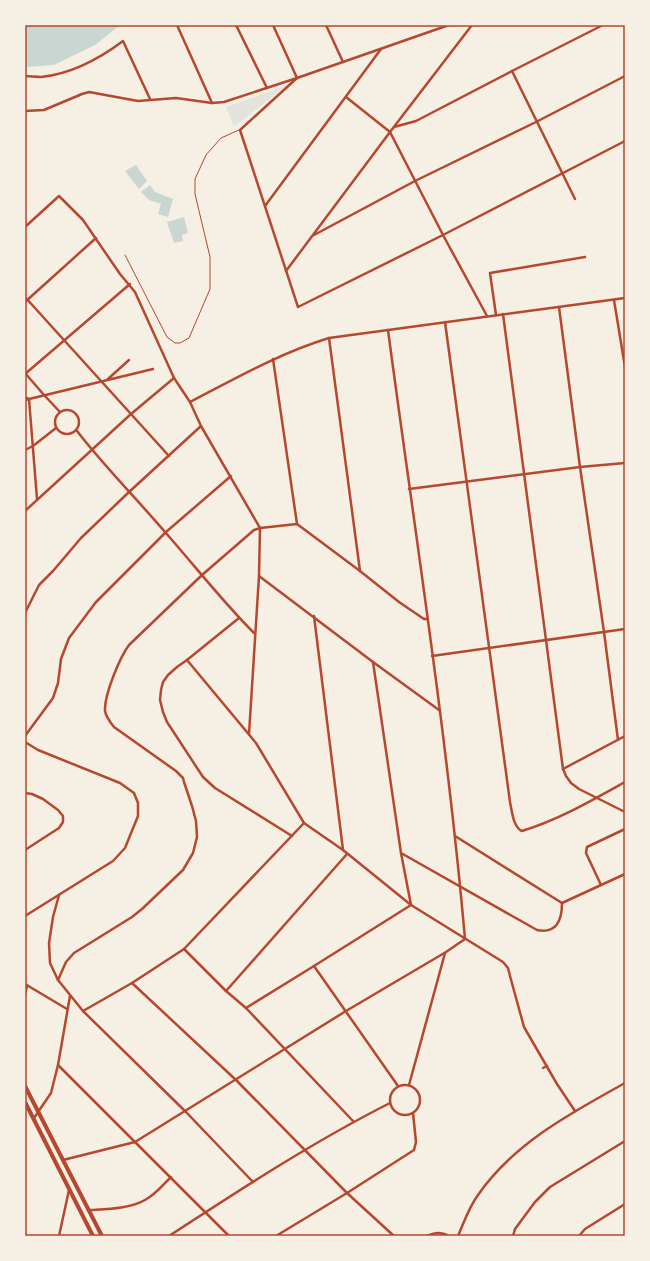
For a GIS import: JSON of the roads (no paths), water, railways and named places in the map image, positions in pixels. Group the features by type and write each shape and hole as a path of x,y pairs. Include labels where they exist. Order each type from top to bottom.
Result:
{"main road":[{"path":"25,1086 102,1236"},
{"path":"25,1102 93,1236"}],"street":[{"path":"177,25 212,103"},
{"path":"236,25 267,88"},
{"path":"273,25 297,78"},
{"path":"326,25 343,62"},
{"path":"25,111 44,110 89,92 138,101 176,98 212,103 224,102 449,25"},
{"path":"286,271 472,25"},
{"path":"394,127 416,121 603,25"},
{"path":"25,76 40,77 63,72 87,64 107,53 123,41 150,99"},
{"path":"265,207 382,48"},
{"path":"512,71 575,199"},
{"path":"314,235 415,181 536,122 625,76"},
{"path":"297,78 240,130 298,307 443,235 625,141"},
{"path":"346,97 390,132 487,316"},
{"path":"25,227 59,196 83,220 117,269 130,284 141,302 174,378 190,402 201,426 260,528 259,576 254,634 249,734"},
{"path":"26,301 96,238"},
{"path":"496,315 490,272 585,257"},
{"path":"60,412 25,373 65,341 130,284"},
{"path":"25,297 26,301 102,381 169,456"},
{"path":"190,402 273,358 306,344 329,338 625,298"},
{"path":"614,300 625,367"},
{"path":"559,307 618,740"},
{"path":"503,314 563,769 571,783 625,812"},
{"path":"445,322 510,802 516,825 522,832 543,825 625,782"},
{"path":"388,330 455,836 465,939"},
{"path":"329,338 360,571"},
{"path":"621,339 625,338"},
{"path":"273,358 297,524"},
{"path":"108,379 129,360"},
{"path":"25,399 153,369"},
{"path":"25,511 174,378"},
{"path":"29,399 37,500"},
{"path":"68,410 78,416 79,423 77,430 66,435 58,431 55,425 56,418 60,412 68,410"},
{"path":"25,613 39,585 81,538 201,426"},
{"path":"25,450 33,446 56,428"},
{"path":"77,430 92,450 166,532 238,618 254,634"},
{"path":"409,489 580,467 625,463"},
{"path":"25,736 53,698 58,683 61,659 69,638 78,624 96,602 166,532 231,476"},
{"path":"58,980 66,962 74,953 132,917 183,870 193,853 197,837 192,806 183,778 176,771 114,727 108,720 105,709 113,678 121,658 129,645 202,575 254,530 297,524 399,602 424,619 427,619"},
{"path":"259,576 439,710"},
{"path":"314,616 343,850"},
{"path":"238,618 168,675 163,682 160,700 167,722 203,777 215,788 292,836"},
{"path":"432,656 625,628"},
{"path":"187,660 256,743 304,823 343,850 411,905 503,962 508,968 524,1027 575,1111"},
{"path":"373,662 401,852 411,905"},
{"path":"563,769 625,736"},
{"path":"25,742 38,750 120,783 134,793 138,803 138,816 125,848 114,861 25,916"},
{"path":"25,793 32,794 43,799 58,810 63,816 63,822 59,828 25,850"},
{"path":"83,1011 132,983 184,949 304,823"},
{"path":"601,885 586,853 586,848 625,829"},
{"path":"455,836 562,904"},
{"path":"401,852 537,930 546,932 554,928 560,918 562,904"},
{"path":"226,991 347,854"},
{"path":"562,904 625,874"},
{"path":"60,895 50,930 49,943 50,963 58,980 83,1011 186,1112 253,1182"},
{"path":"246,1008 411,905"},
{"path":"63,1160 135,1142 465,939"},
{"path":"184,949 226,991 246,1008 353,1121"},
{"path":"409,1085 446,952"},
{"path":"314,966 398,1086"},
{"path":"132,983 236,1080 348,1193 394,1236"},
{"path":"25,994 26,985 67,1009"},
{"path":"34,1118 51,1094 58,1065 70,996"},
{"path":"58,1065 229,1236"},
{"path":"543,1068 547,1066"},
{"path":"458,1236 466,1216 477,1196 493,1175 520,1149 575,1111 625,1083"},
{"path":"406,1084 409,1085 417,1091 420,1105 413,1113 404,1116 394,1111 390,1102 391,1093 398,1086 406,1084"},
{"path":"169,1236 305,1150 353,1121 390,1102"},
{"path":"276,1236 348,1193 414,1150 416,1142 413,1113"},
{"path":"513,1236 515,1229 535,1202 550,1187 625,1141"},
{"path":"90,1210 123,1207 145,1200 157,1191 171,1177"},
{"path":"58,1236 69,1189"},
{"path":"579,1236 585,1229 625,1204"},
{"path":"427,1236 436,1232 449,1236"}],"lane":[{"path":"125,255 167,337 175,343 180,343 189,338 210,289 210,257 195,194 195,179 206,155 221,138 240,130"}]}
